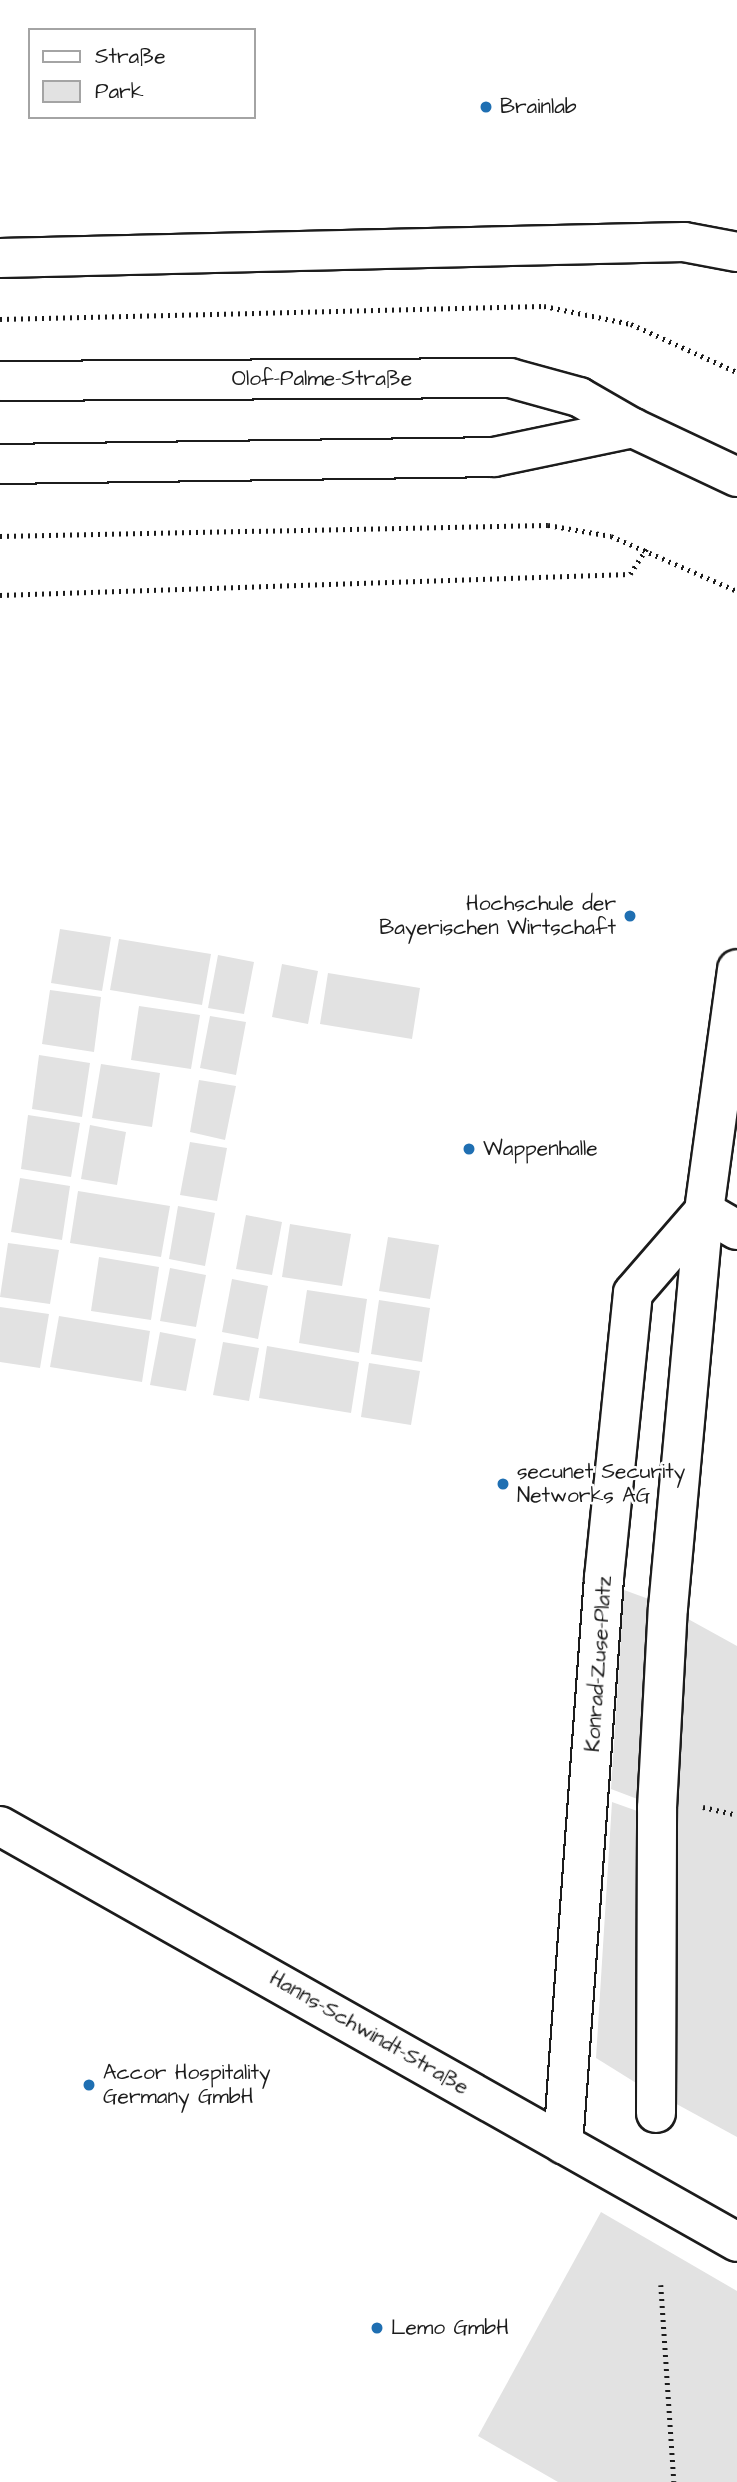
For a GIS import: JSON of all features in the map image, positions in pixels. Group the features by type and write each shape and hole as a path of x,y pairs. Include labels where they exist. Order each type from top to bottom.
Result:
{"street":[{"path":"0,258 684,242 737,252"},
{"name":"Olof-Palme-Straße","path":"0,381 510,377 579,397 633,428 737,477"},
{"path":"0,464 494,457 633,428"},
{"path":"656,2113 658,1795 668,1608 704,1211 737,968"},
{"path":"704,1211 737,1230"},
{"name":"Konrad-Zuse-Platz","path":"563,2144 604,1578 633,1293 704,1211"},
{"name":"Hanns-Schwindt-Straße","path":"0,1826 737,2242"}],"path":[{"path":"0,319 544,306 631,324 737,372"},
{"path":"0,536 510,524 611,536 737,591"},
{"path":"0,595 630,574 646,549"},
{"path":"661,2285 674,2482"}],"green space":[{"path":"60,929 111,937 102,991 51,983"},
{"path":"119,939 211,954 202,1005 110,990"},
{"path":"218,955 254,962 244,1014 208,1008"},
{"path":"282,964 318,971 308,1024 272,1017"},
{"path":"328,973 420,988 412,1039 320,1024"},
{"path":"50,990 101,997 94,1052 42,1044"},
{"path":"139,1006 200,1015 191,1069 131,1060"},
{"path":"210,1016 246,1022 236,1075 200,1068"},
{"path":"39,1055 90,1063 82,1117 32,1109"},
{"path":"101,1064 160,1073 152,1127 92,1118"},
{"path":"199,1080 236,1086 225,1140 190,1132"},
{"path":"28,1115 80,1123 71,1177 21,1169"},
{"path":"90,1125 126,1132 117,1185 81,1179"},
{"path":"190,1142 227,1148 217,1201 180,1195"},
{"path":"20,1178 70,1186 62,1240 11,1232"},
{"path":"78,1191 170,1206 161,1257 70,1243"},
{"path":"178,1206 215,1213 205,1266 169,1259"},
{"path":"246,1215 282,1222 272,1275 236,1269"},
{"path":"290,1224 351,1234 342,1286 282,1277"},
{"path":"388,1237 439,1245 430,1299 379,1291"},
{"path":"8,1243 59,1250 50,1304 0,1297"},
{"path":"99,1257 159,1267 151,1320 91,1311"},
{"path":"170,1268 206,1275 196,1327 160,1321"},
{"path":"232,1279 268,1286 258,1339 222,1332"},
{"path":"307,1290 367,1299 359,1353 299,1343"},
{"path":"379,1300 430,1308 422,1362 371,1354"},
{"path":"0,1307 49,1314 40,1368 0,1362"},
{"path":"59,1316 150,1331 142,1382 50,1367"},
{"path":"160,1332 196,1339 186,1391 150,1385"},
{"path":"223,1342 259,1348 249,1401 213,1395"},
{"path":"267,1346 359,1362 351,1413 259,1398"},
{"path":"369,1363 420,1371 411,1425 361,1417"},
{"path":"624,1590 657,1602 640,1800 611,1789"},
{"path":"679,1614 737,1646 737,2137 671,2101"},
{"path":"612,1802 640,1812 641,2086 596,2058"},
{"path":"601,2212 737,2291 737,2482 558,2482 478,2436"}],"place":[{"name":"Brainlab","path":"486,107"},
{"name":"Hochschule der Bayerischen Wirtschaft","path":"630,916"},
{"name":"Wappenhalle","path":"469,1149"},
{"name":"secunet Security Networks AG","path":"503,1484"},
{"name":"Accor Hospitality Germany GmbH","path":"89,2085"},
{"name":"Lemo GmbH","path":"377,2328"}]}
